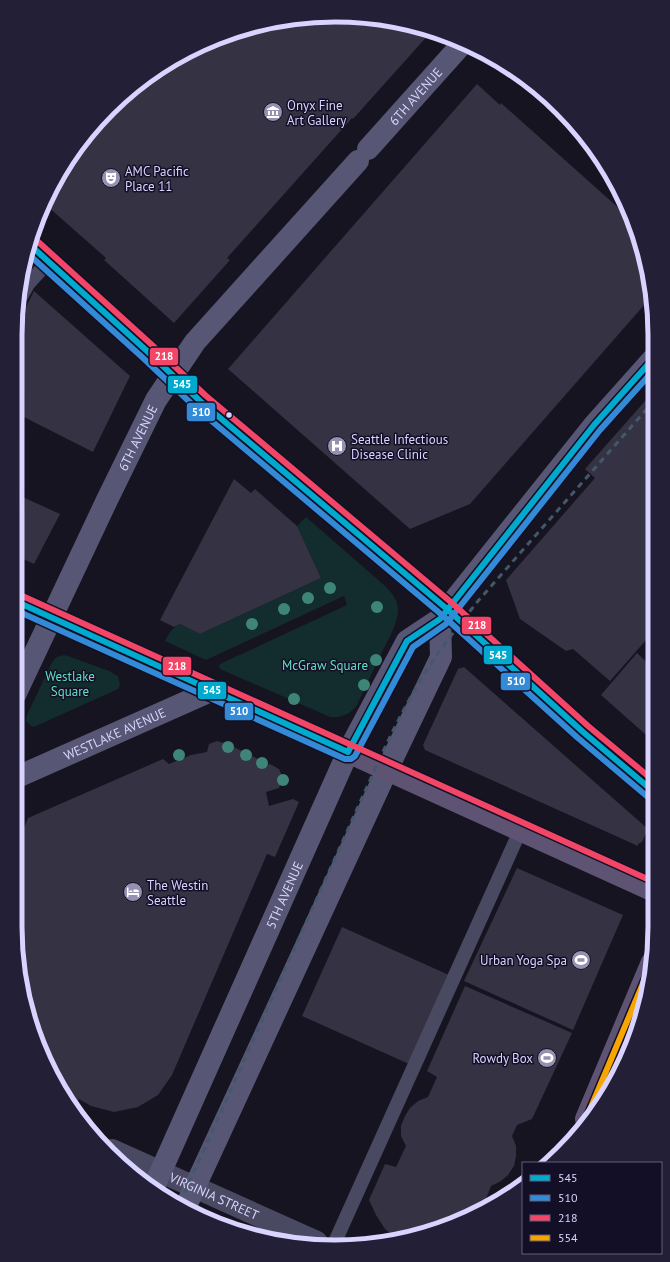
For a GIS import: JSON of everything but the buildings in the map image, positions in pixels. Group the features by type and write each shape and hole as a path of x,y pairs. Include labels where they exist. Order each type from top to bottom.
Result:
{"main road":[{"name":"6TH AVENUE","path":"22,679 106,500 156,400 172,375 195,342 459,48"},
{"path":"34,249 222,420 444,614 648,787"},
{"name":"5TH AVENUE","path":"157,1180 348,752 407,641 444,614 594,425 648,364"},
{"path":"22,604 648,888"},
{"path":"191,1197 386,770 441,657 444,614"},
{"name":"WESTLAKE AVENUE","path":"22,775 213,690"},
{"path":"591,1106 643,985"}],"street":[{"name":"VIRGINIA STREET","path":"126,1160 157,1180 191,1197 306,1238"}],"lane":[{"path":"26,288 48,262"},
{"path":"336,1240 520,831"}],"green space":[{"name":"McGraw Square","path":"306,517 384,585 395,598 398,608 397,619 392,632 357,705 349,713 338,717 330,717 220,669 219,666 220,664 347,605 344,596 206,660 165,641 171,631 180,624 200,634 321,578 297,526"},
{"name":"Westlake Square","path":"64,655 109,671 118,676 120,685 118,689 34,727 31,726 26,721 27,715 52,662 57,657"}],"railway":[{"path":"181,1200 380,758 400,716 417,686 442,647 478,601 648,408"}],"transit line":[{"name":"218","path":"37,241 205,395 452,603 588,726 648,776"},
{"name":"545","path":"35,249 200,401 447,609 583,732 648,787"},
{"name":"510","path":"32,258 195,407 442,615 578,738 648,797"},
{"name":"545","path":"22,604 348,752 407,641 440,619 594,425 648,364"},
{"name":"510","path":"22,613 345,759 351,759 355,756 413,647 446,624 600,430 648,377"},
{"name":"218","path":"22,596 648,879"},
{"name":"554","path":"591,1106 643,985"}],"place":[{"name":"Onyx Fine Art Gallery","path":"273,112"},
{"name":"AMC Pacific Place 11","path":"111,178"},
{"name":"Seattle Infectious Disease Clinic","path":"337,446"},
{"name":"The Westin Seattle","path":"133,892"},
{"name":"Urban Yoga Spa","path":"581,960"},
{"name":"Rowdy Box","path":"547,1058"}]}
